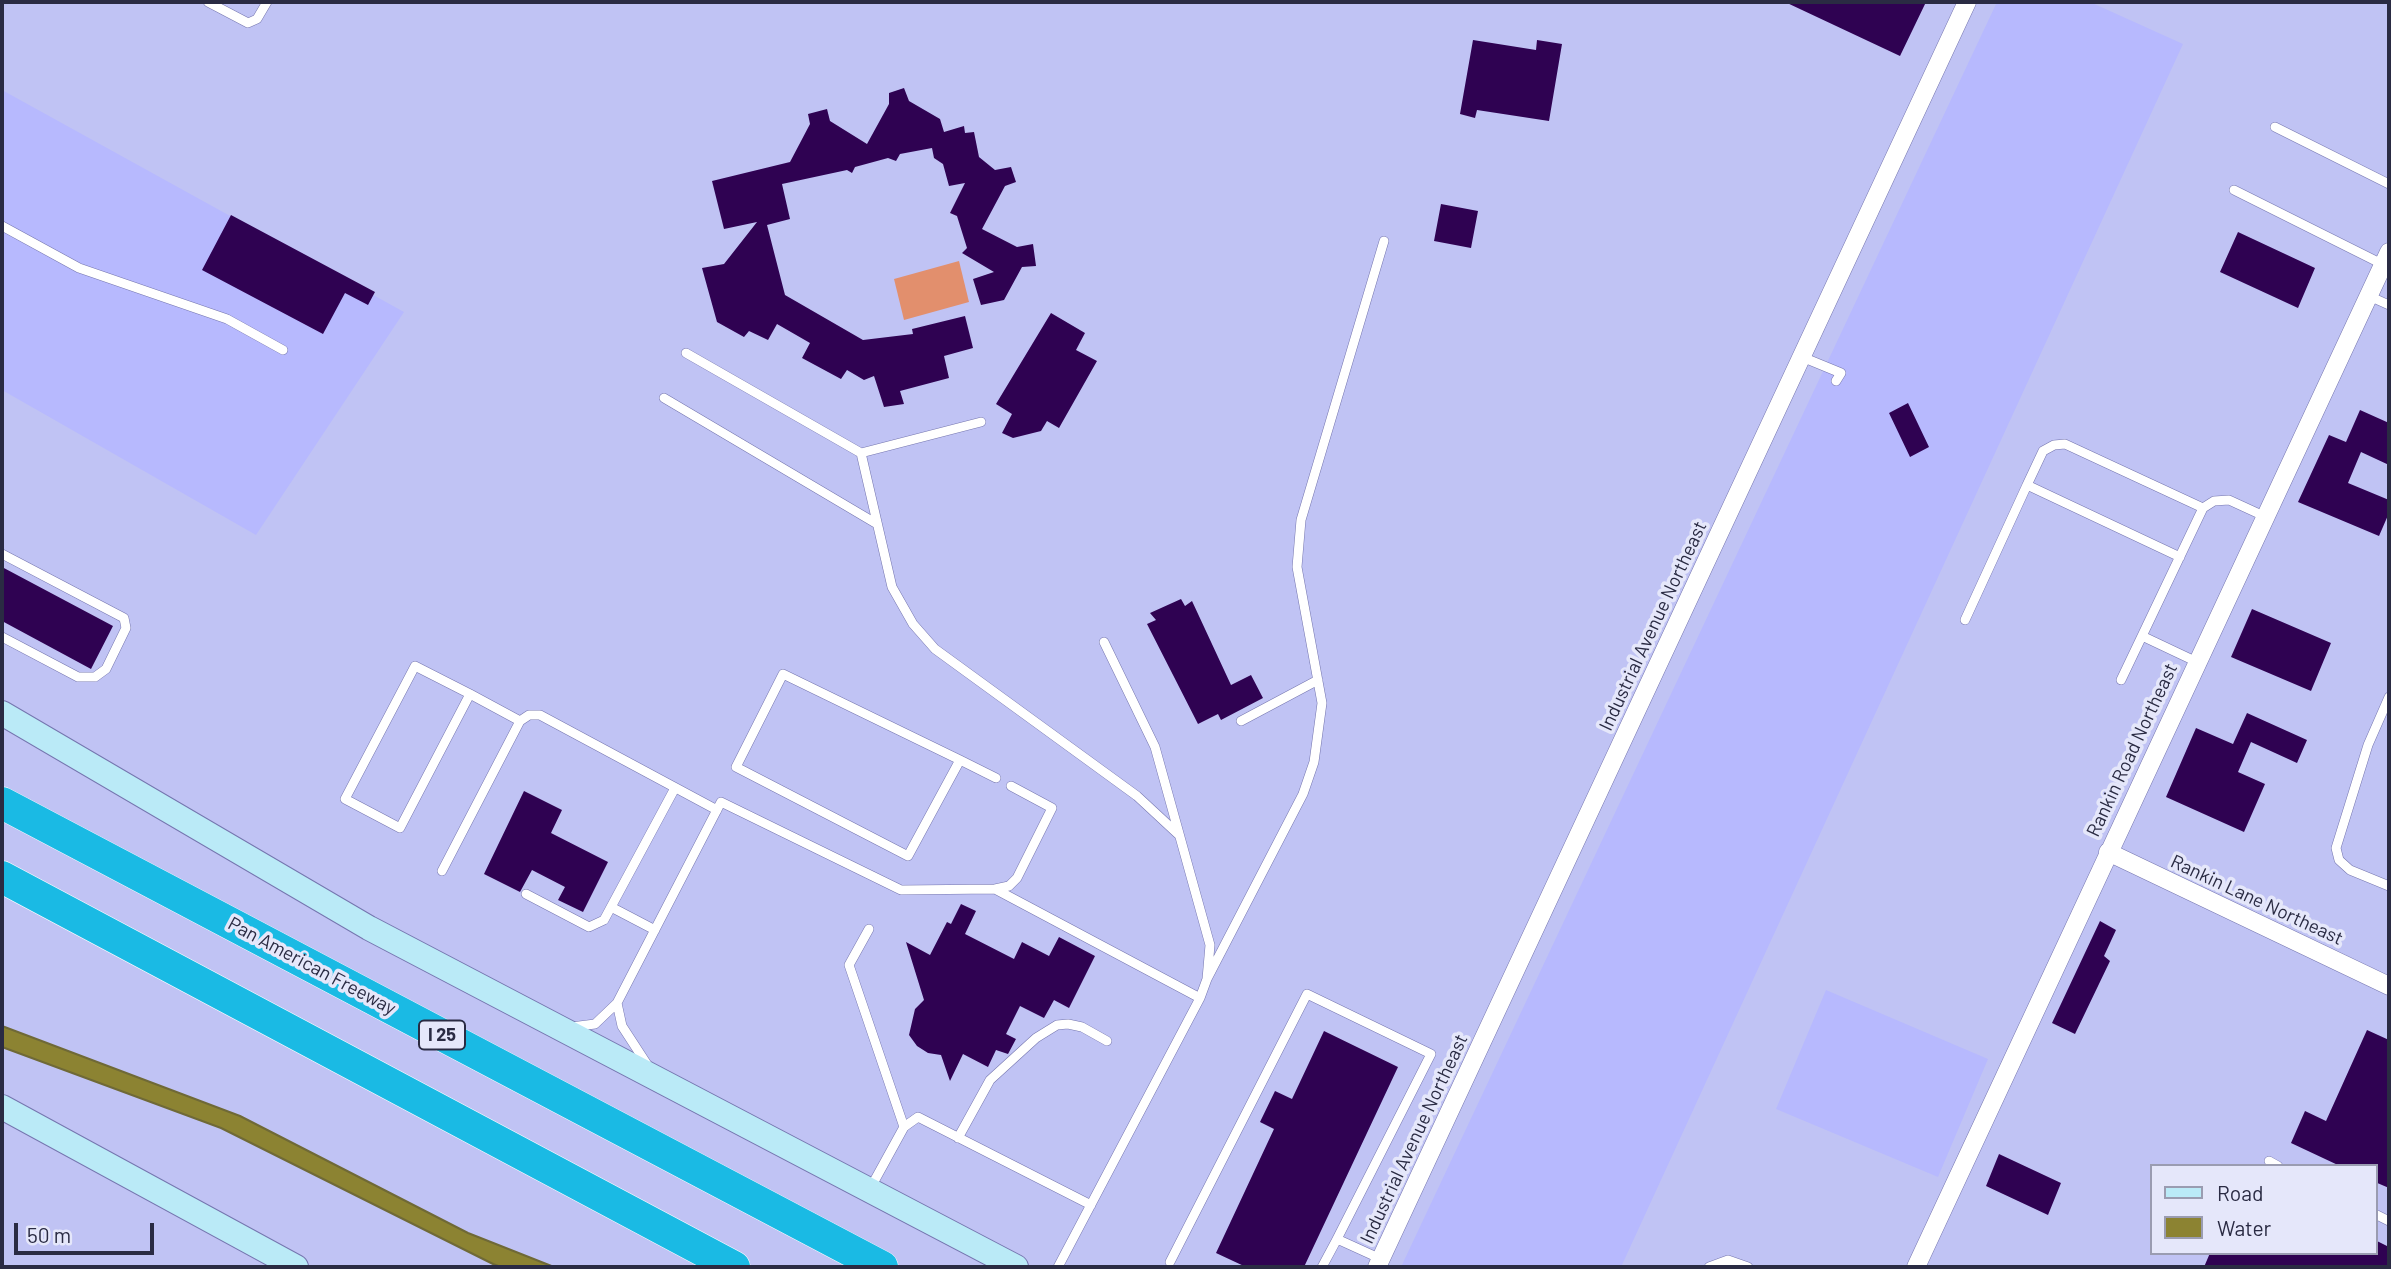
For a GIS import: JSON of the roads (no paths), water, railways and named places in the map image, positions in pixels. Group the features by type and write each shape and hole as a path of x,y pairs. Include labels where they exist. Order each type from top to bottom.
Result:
{"highway":[{"name":"Pan American Freeway","path":"2,803 882,1267"},
{"path":"2,877 734,1267"}],"main road":[{"path":"2,713 369,928 1016,1267"},
{"path":"2,1107 296,1267"}],"street":[{"name":"Industrial Avenue Northeast","path":"1379,1263 1967,2"},
{"name":"Rankin Road Northeast","path":"1916,1267 2386,259"},
{"name":"Rankin Lane Northeast","path":"2108,852 2389,986"}],"lane":[{"path":"208,2 248,23 257,19 267,2"},
{"path":"2275,127 2389,184"},
{"path":"2234,190 2386,259"},
{"path":"2,226 79,268 227,319 283,350"},
{"path":"1058,1267 1200,998 1207,979 1303,794 1314,762 1322,703 1297,567 1301,520 1384,241"},
{"path":"2368,296 2389,305"},
{"path":"686,353 861,453 982,422"},
{"path":"1802,357 1841,373 1836,381"},
{"path":"664,398 877,524"},
{"path":"1965,620 2043,450 2065,444 2203,508"},
{"path":"861,453 892,587 913,624 934,649 1136,796 1181,836"},
{"path":"2027,485 2180,557"},
{"path":"2121,680 2203,508 2214,502 2229,500 2266,516"},
{"path":"2,554 124,618 127,628 106,669 95,677 78,677 2,637"},
{"path":"2142,636 2197,662"},
{"path":"1104,642 1155,747 1210,945 1207,979"},
{"path":"470,694 400,828 345,799 415,666 470,694 520,721"},
{"path":"960,760 908,856 736,767 783,674 960,760 996,778"},
{"path":"1241,722 1318,680"},
{"path":"2389,697 2368,745 2336,848 2339,860 2350,870 2389,886"},
{"path":"442,871 520,721 529,715 540,715 717,810"},
{"path":"560,1028 595,1024 617,1003 721,802 901,890 995,889 1009,886 1017,877 1052,808 1011,786"},
{"path":"526,894 589,927 604,920 676,788"},
{"path":"995,889 1200,998"},
{"path":"611,907 655,930"},
{"path":"869,929 849,965 904,1127"},
{"path":"1180,1267 1169,1265 1307,994 1430,1054 1322,1267"},
{"path":"617,1003 622,1026 656,1079"},
{"path":"958,1138 990,1080 1036,1038 1057,1025 1068,1024 1082,1027 1107,1041"},
{"path":"870,1189 904,1127 918,1118 1091,1205"},
{"path":"1337,1239 1379,1263"},
{"path":"1709,1267 1728,1260 1748,1267"}],"water":[{"path":"2,1026 240,1116 468,1233 554,1267 501,1267 493,1264 221,1128 2,1047"}]}
